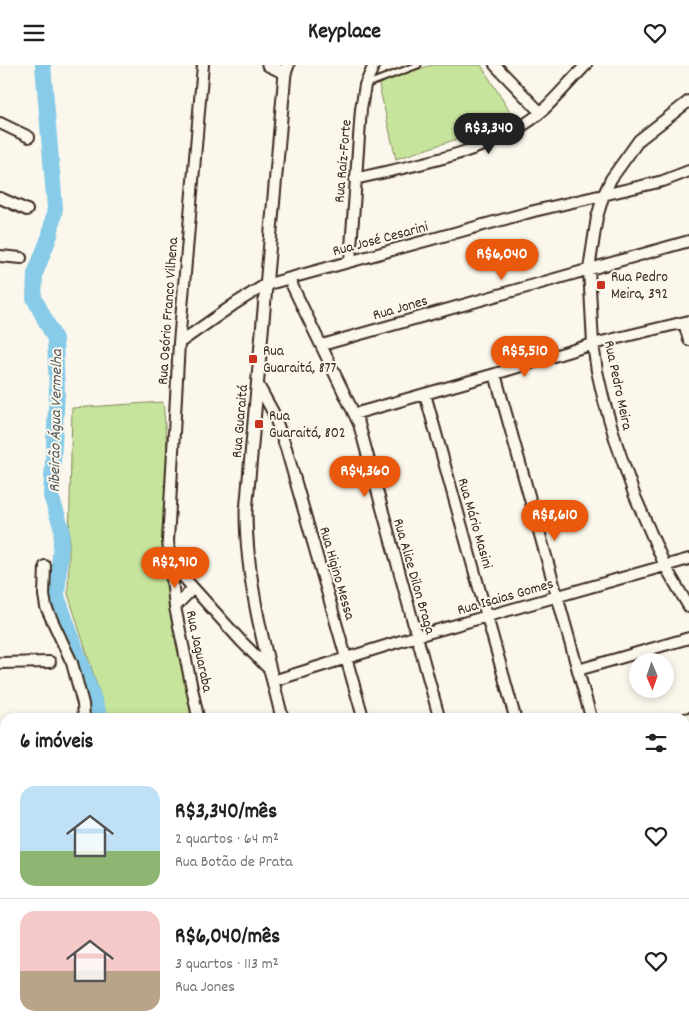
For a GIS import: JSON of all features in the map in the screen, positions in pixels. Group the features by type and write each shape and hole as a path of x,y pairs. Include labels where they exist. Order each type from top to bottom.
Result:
{"street":[{"name":"Rua Osório Franco Vilhena","path":"169,561 168,523 178,343 203,65"},
{"path":"268,65 287,69"},
{"name":"Rua Raiz-Forte","path":"350,261 361,109 366,85 374,65"},
{"path":"495,65 540,112"},
{"path":"355,179 441,157 492,141 517,128 540,112 586,65"},
{"name":"Rua Guaraitá","path":"281,713 250,572 246,543 246,512 265,285 287,69"},
{"name":"Rua Pedro Meira","path":"689,101 639,140 611,179 604,194 592,243 589,269 593,345 604,401 616,442 634,494 665,566 689,607"},
{"path":"0,123 29,137"},
{"name":"Rua José Cesarini","path":"178,343 265,285 534,211 663,181 689,171"},
{"path":"0,198 27,210"},
{"name":"Rua Jones","path":"322,345 689,241"},
{"path":"0,257 20,258"},
{"name":"Rua Alice Dilon Braga","path":"289,279 359,424 438,713"},
{"path":"354,414 593,345 686,322 689,340"},
{"path":"495,374 590,713"},
{"name":"Rua Higino Messa","path":"257,383 270,407 286,448 362,713"},
{"name":"Rua Mário Masini","path":"425,393 514,713"},
{"name":"Rua Isaias Gomes","path":"273,681 417,636 689,559"},
{"path":"169,561 270,669"},
{"name":"Rua Jaguaraba","path":"169,561 175,607 197,713"},
{"path":"45,566 44,595 46,607 72,663 84,713"},
{"path":"175,607 193,588"},
{"path":"578,670 689,638"},
{"path":"0,663 50,662"}],"lane":[{"path":"366,85 418,65"}],"green space":[{"path":"432,65 481,65 515,120 396,159 378,81"},
{"path":"163,402 168,458 165,556 194,713 106,713 68,594 72,408"}],"waterway":[{"name":"Ribeirão Água Vermelha","path":"43,65 55,208 50,235 35,274 34,298 55,339 57,393 51,496 62,529 57,596 99,713"}],"place":[{"name":"Rua Pedro Meira, 392","path":"601,285"},
{"name":"Rua Guaraitá, 877","path":"253,359"},
{"name":"Rua Guaraitá, 802","path":"259,424"}]}
